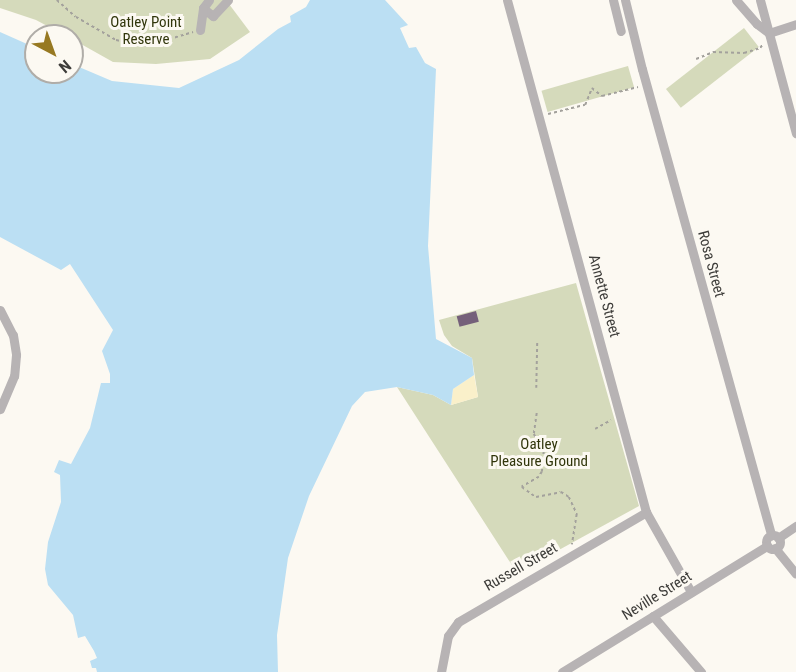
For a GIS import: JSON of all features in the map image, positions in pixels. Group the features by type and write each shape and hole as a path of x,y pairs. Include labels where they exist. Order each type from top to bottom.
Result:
{"street":[{"path":"206,4 213,16 228,0"},
{"name":"Annette Street","path":"507,0 646,512 691,592"},
{"path":"613,0 621,31"},
{"name":"Rosa Street","path":"626,0 646,84 775,537"},
{"path":"736,0 757,24 769,33"},
{"path":"760,0 796,133"},
{"path":"200,30 206,4"},
{"path":"769,33 796,24"},
{"path":"0,310 13,335 16,355 14,376 0,409"},
{"name":"Russell Street","path":"441,672 448,636 458,622 646,512"},
{"path":"796,526 775,537 779,544 771,547 796,574"},
{"name":"Neville Street","path":"562,672 691,592 771,547"},
{"path":"653,616 701,672"}],"path":[{"path":"57,0 76,17 116,40 146,46 200,30"},
{"path":"696,59 713,52 744,53 760,48 769,33"},
{"path":"538,116 585,105 592,88 602,96 646,84"},
{"path":"536,388 537,341"},
{"path":"537,413 534,434 544,451 542,472 539,477 522,487 536,497 561,492 573,503 577,526 570,556"},
{"path":"595,429 603,423 621,417"}],"green space":[{"name":"Oatley Point Reserve","path":"0,0 226,0 250,32 210,59 156,64 113,62 84,46 84,24 44,24 0,8"},
{"path":"744,28 759,47 681,108 666,89"},
{"path":"628,66 634,87 548,112 541,91"},
{"name":"Oatley Pleasure Ground","path":"576,283 639,506 517,573 397,387 433,395 451,405 478,397 472,358 452,346 444,335 439,320"}],"sand":[{"path":"474,375 478,397 451,405 453,389"}],"water":[{"path":"310,0 385,0 408,25 400,28 409,48 416,47 425,63 436,69 428,246 436,339 472,358 474,375 453,389 451,405 433,395 397,387 365,392 352,406 309,496 288,558 277,635 278,672 97,672 96,668 92,668 90,661 97,658 94,651 85,636 78,638 73,615 48,585 45,569 48,542 61,502 60,475 54,472 59,460 71,464 90,428 101,383 110,383 110,374 102,351 113,330 70,264 61,270 0,237 0,32 24,43 24,84 84,84 84,69 112,81 179,88 239,60 278,29 291,22 290,16 306,7"}],"building":[{"path":"476,311 479,322 460,327 457,316"}]}
